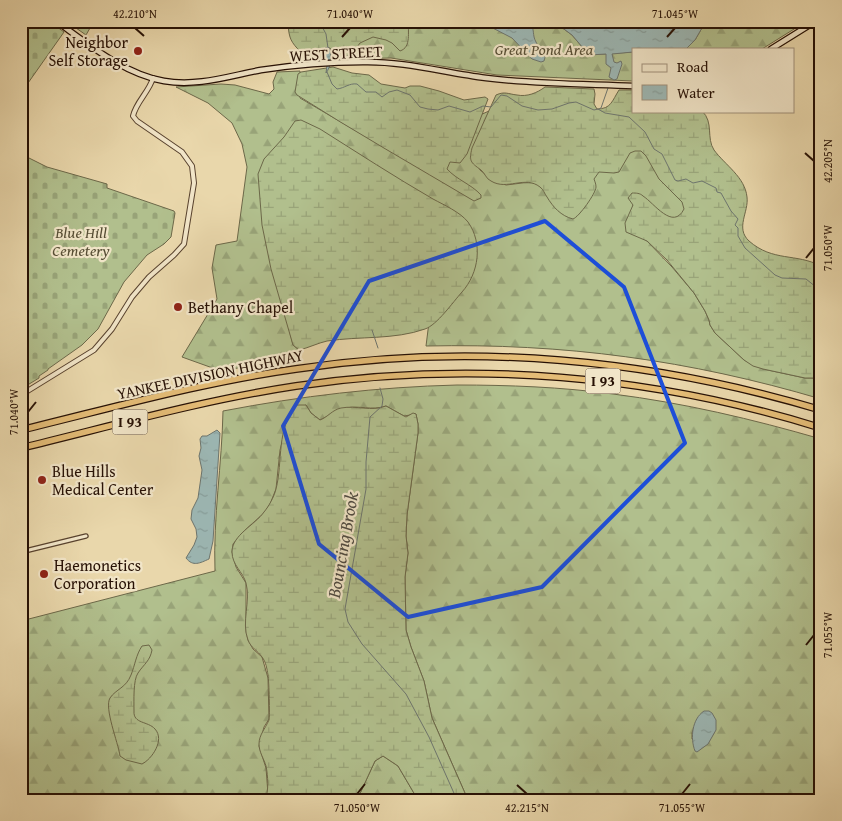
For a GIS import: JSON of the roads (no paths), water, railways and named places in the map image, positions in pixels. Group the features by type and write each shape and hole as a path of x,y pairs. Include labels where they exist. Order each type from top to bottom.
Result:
{"highway":[{"name":"YANKEE DIVISION HIGHWAY","path":"21,430 259,375 351,362 436,356 543,358 629,367 734,386 821,410"},
{"name":"YANKEE DIVISION HIGHWAY","path":"21,448 211,402 267,391 358,378 443,374 528,375 626,384 718,400 821,428"}],"main road":[{"name":"WEST STREET","path":"56,21 118,63 153,78 171,82 199,82 269,69 365,62 396,63 496,79 632,86"},
{"path":"773,48 816,21"}],"street":[{"path":"21,395 88,355 97,347 147,279 183,246 194,180 192,166 184,154 137,121 133,116 153,78"},
{"path":"21,552 86,536"}],"water":[{"path":"530,21 537,45 545,55 544,61 541,62 532,59 512,38 485,24 479,22 470,24 466,22"},
{"path":"553,21 706,21 695,40 687,48 632,48 632,52 612,54 614,62 621,61 622,64 617,79 614,80 609,77 611,68 606,64 606,54 589,55 572,35"},
{"path":"328,47 331,60 326,73 327,65 323,54 325,48"},
{"path":"217,430 220,433 213,541 209,559 200,563 191,563 186,558 197,537 196,529 191,519 192,510 198,498 202,470 199,456 201,448 200,439 202,436 207,436"},
{"path":"704,711 712,713 716,720 716,730 708,744 697,752 693,746 693,729 700,714"}],"waterway":[{"path":"319,21 326,34 328,48"},
{"path":"327,72 332,84 337,89 357,84 366,92 376,92 382,97 389,92 397,90 410,95 420,107 428,109 438,110 449,106 470,112 483,106 491,107 501,95 507,96 522,106 538,110 552,109 576,102 594,110 598,109 605,113 629,117 645,132 654,149 662,154 675,180 686,179 693,183 702,181 716,188 717,192 721,193 738,219 735,225 738,228 738,236 745,248 775,275 782,278 806,279 821,291"},
{"path":"599,109 608,88"},
{"name":"Bouncing Brook","path":"372,330 378,348"},
{"name":"Bouncing Brook","path":"380,388 383,399 382,406 370,417 366,489 345,609 348,622 362,644 406,694 429,737 457,800"}],"place":[{"name":"Neighbor Self Storage","path":"138,51"},
{"name":"Bethany Chapel","path":"178,307"},
{"name":"Blue Hills Medical Center","path":"42,480"},
{"name":"Haemonetics Corporation","path":"44,574"}],"park label":[{"name":"Great Pond Area","path":"544,49"},
{"name":"Blue Hill Cemetery","path":"81,241"}]}
